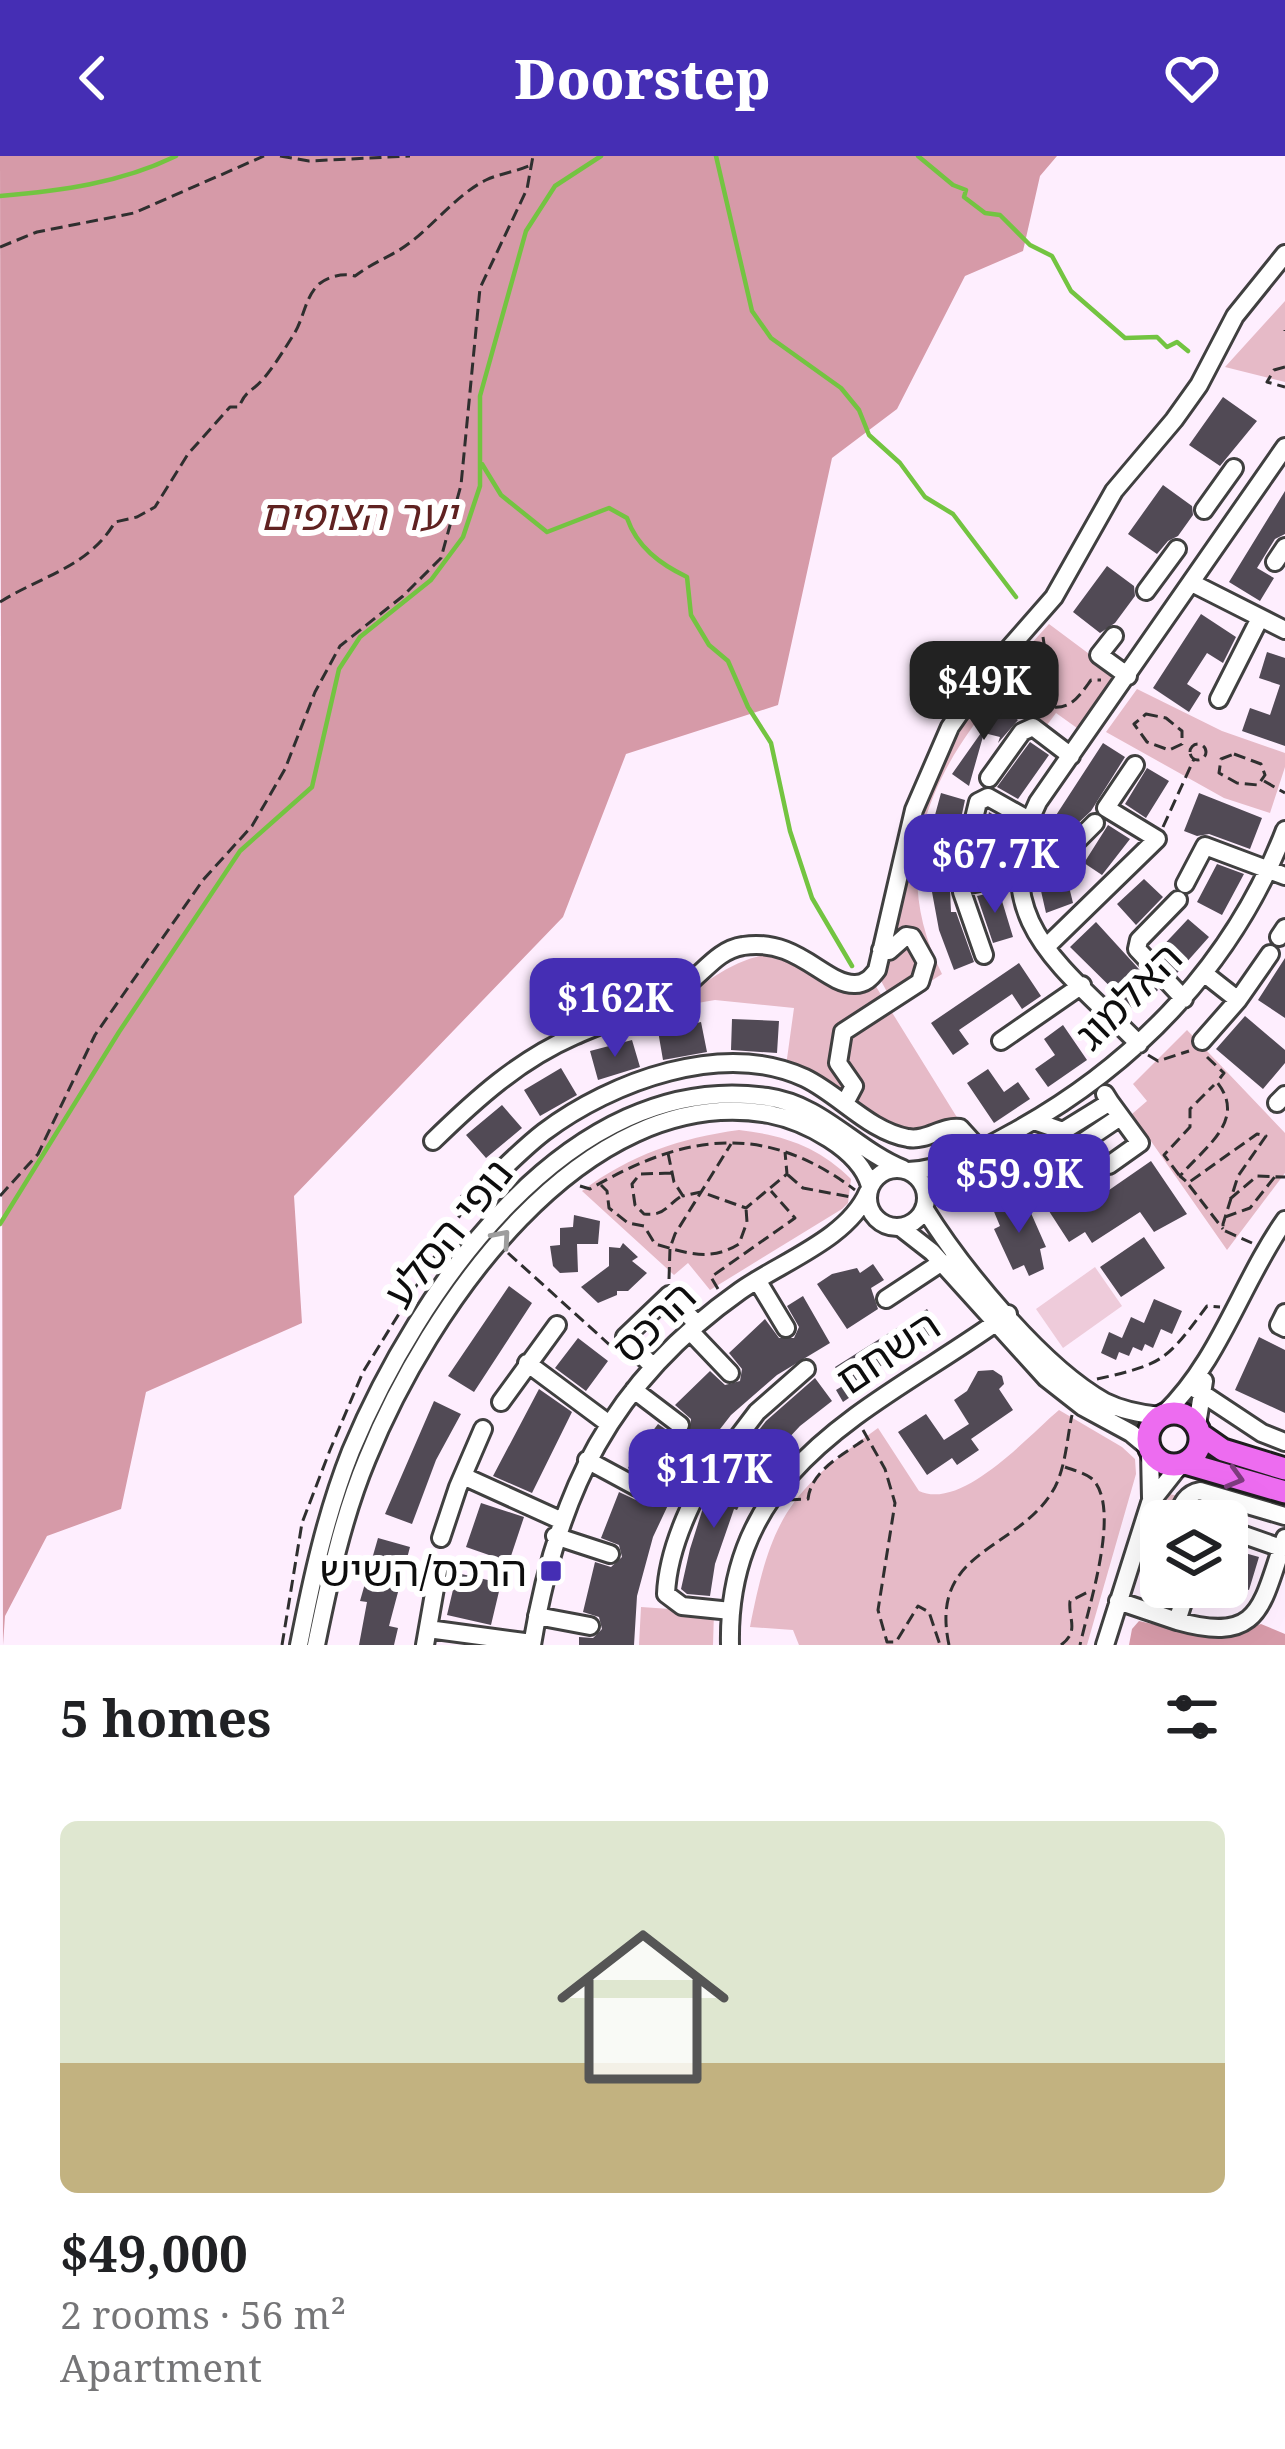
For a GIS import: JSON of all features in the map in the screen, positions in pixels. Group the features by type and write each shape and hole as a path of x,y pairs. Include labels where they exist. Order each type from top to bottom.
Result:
{"main road":[{"path":"1285,1469 1223,1450 1179,1413 1162,1415 1149,1430 1149,1450 1160,1462 1285,1492"},
{"path":"1182,1464 1197,1451 1198,1430"}],"street":[{"path":"434,1141 478,1098 539,1053 672,994 723,953 740,946 795,952 847,983 858,985 870,979 877,970 914,809 935,755 970,696 1054,597 1114,491 1174,420 1199,385 1235,316 1285,254"},
{"path":"1139,1044 1046,947 1024,910 1018,874 1026,827 1245,507 1278,474 1285,447"},
{"path":"1204,510 1234,468"},
{"path":"1220,489 1245,507"},
{"path":"1146,592 1177,549"},
{"path":"1159,575 1285,630"},
{"path":"1219,699 1260,619"},
{"path":"1114,636 1099,655 1128,676"},
{"path":"989,778 1022,732 1033,727 1071,755"},
{"path":"1046,947 1157,839 1106,808 1135,765"},
{"path":"961,872 978,802 988,796 1064,854 1095,823"},
{"name":"האלמוג","path":"905,1170 927,1170 973,1154 1098,1079 1139,1044 1205,974 1277,872 1285,830"},
{"path":"1184,999 1137,949 1139,940 1181,892 1204,846 1277,872"},
{"path":"984,956 962,892 965,885 1018,874"},
{"path":"844,1103 854,1086 838,1063 843,1032 920,982 925,969 912,937 906,936 889,951 881,950"},
{"path":"1202,1041 1238,1000 1278,940"},
{"path":"1205,974 1238,1000"},
{"path":"1001,1041 1082,985"},
{"path":"470,1201 528,1145 576,1111 632,1084 724,1065 801,1076 889,1133 917,1139 948,1126 960,1128 973,1154"},
{"path":"695,1068 698,1098"},
{"path":"1034,1121 1063,1131 1115,1110 1098,1079"},
{"name":"נופי הסלע","path":"299,1645 321,1542 350,1454 399,1354 457,1265 510,1203 566,1155 633,1117 698,1098 751,1094 792,1102 836,1124 877,1156 905,1170"},
{"name":"נופי הסלע","path":"316,1645 345,1520 389,1408 444,1313 498,1243 562,1180 640,1133 681,1119 736,1111 775,1115 812,1130 856,1161 868,1192"},
{"name":"האלמוג","path":"925,1203 973,1154"},
{"path":"1150,1500 1149,1450 1064,1393 1001,1318 955,1252 925,1203 921,1182 905,1170 887,1170 868,1192 874,1216 914,1234 1001,1318 1092,1394 1125,1411 1162,1415 1197,1388"},
{"name":"הרכס","path":"532,1644 557,1528 587,1460 634,1390 694,1327 726,1302 850,1223 868,1192"},
{"path":"893,1226 915,1221 925,1203"},
{"path":"1198,1430 1197,1388 1234,1308 1285,1220"},
{"name":"הרכס","path":"836,1232 857,1226 893,1226"},
{"path":"1268,1247 1285,1256"},
{"path":"886,1299 942,1262"},
{"path":"757,1280 786,1328"},
{"path":"653,1367 625,1337 670,1295 730,1373"},
{"path":"1285,1313 1279,1325 1285,1328"},
{"name":"השחם","path":"730,1645 731,1611 750,1539 782,1480 820,1442 1001,1318"},
{"path":"501,1402 556,1324"},
{"path":"527,1363 609,1424"},
{"path":"782,1480 745,1450 738,1437 757,1412 806,1369"},
{"path":"1197,1388 1262,1433 1285,1442"},
{"path":"634,1390 680,1425"},
{"path":"441,1538 483,1429"},
{"path":"721,1449 693,1500 674,1555 667,1594 675,1604 731,1611"},
{"path":"587,1460 637,1486"},
{"path":"1152,1500 1182,1464"},
{"path":"463,1476 610,1554"},
{"path":"1187,1500 1200,1491 1231,1500"},
{"path":"1248,1505 1285,1516"},
{"path":"1106,1645 1140,1534"},
{"path":"1118,1601 1222,1632 1248,1622 1262,1604 1283,1543 1248,1534"},
{"path":"438,1571 427,1637 532,1644"},
{"path":"1177,1621 1181,1608"},
{"path":"537,1616 590,1625"}],"path":[{"path":"0,247 37,232 134,213 264,156"},
{"path":"280,156 410,156"},
{"path":"0,1196 38,1154 95,1035 203,880 252,826 285,769 315,692 340,646 404,596 441,558 461,485 480,288 527,189 533,156"},
{"path":"0,602 83,558 103,542 115,522 155,507 188,454 230,406 239,407 247,390 258,384 278,358 319,284 345,274 355,276 397,251 466,192 492,177 514,174 531,165"},
{"path":"1285,367 1274,370 1267,382 1285,387"},
{"path":"1033,623 1046,644 1031,669 1029,686 1036,700 1063,708 1096,679 1117,692"},
{"path":"1183,744 1182,730 1166,718 1146,714 1136,720 1135,730 1147,742 1169,750 1183,744 1202,745 1205,755"},
{"path":"1157,839 1194,759 1191,747"},
{"path":"1228,754 1250,757 1265,770 1262,781 1246,786 1225,778 1217,769 1220,761 1228,754"},
{"path":"1194,759 1205,755 1220,761"},
{"path":"1262,781 1285,793"},
{"path":"1139,1044 1158,1060 1199,1049 1224,1073 1190,1109 1190,1127 1164,1154 1223,1230 1268,1247"},
{"path":"1180,1176 1229,1117 1230,1102 1216,1082"},
{"path":"1188,1183 1262,1133 1264,1143 1238,1176 1223,1230"},
{"path":"670,1295 670,1248 732,1143"},
{"path":"562,1180 590,1189 668,1153 695,1145 732,1143 785,1150 868,1192"},
{"path":"785,1150 787,1174 803,1189 868,1192"},
{"path":"668,1153 683,1196"},
{"path":"673,1173 651,1171 640,1174 632,1184 635,1205 644,1214 644,1226 655,1244 701,1257 726,1252 745,1234 746,1208"},
{"path":"746,1208 787,1174"},
{"path":"1224,1217 1250,1208 1276,1174"},
{"path":"1228,1201 1249,1180 1276,1174 1285,1177"},
{"path":"599,1183 607,1191 613,1212 628,1223 644,1226"},
{"path":"726,1302 711,1277 795,1218 770,1190"},
{"path":"644,1214 667,1212 683,1196 701,1192 746,1208"},
{"path":"498,1243 612,1347"},
{"path":"1093,1380 1142,1370 1165,1358 1207,1306 1234,1308"},
{"path":"949,1645 945,1609 951,1587 976,1554 1036,1512 1054,1489 1072,1413"},
{"path":"855,1418 885,1469 896,1503 878,1610 886,1642 896,1642 918,1606 929,1612 940,1645"},
{"path":"769,1501 808,1499 809,1487 821,1472 867,1437"},
{"path":"1063,1466 1090,1476 1104,1499 1105,1528 1081,1645"},
{"path":"1061,1645 1073,1627 1070,1601 1092,1591"}],"shaded area":[{"path":"1285,301 1285,382 1225,367"},
{"path":"1049,624 1116,674 1077,728 1056,713 1047,725 994,685"},
{"path":"987,686 998,694 973,726 935,792 918,861 918,897 926,935 942,974 894,1005 879,977 905,865 931,777"},
{"path":"1137,689 1222,731 1285,753 1270,813 1224,798 1106,732"},
{"path":"773,954 858,992 875,985 958,1119 913,1133 895,1128 786,1066 794,1008 715,1000 668,1008 730,967"},
{"path":"1187,1030 1285,1133 1285,1173 1227,1250 1132,1114 1147,1101 1133,1084"},
{"path":"739,1130 786,1139 826,1159 851,1179 848,1203 710,1290 688,1263 674,1275 582,1191 656,1150"},
{"path":"1095,1267 1122,1306 1063,1348 1036,1309"},
{"path":"1059,1410 1135,1459 1136,1474 1087,1645 799,1645 793,1630 750,1627 766,1559 788,1511 823,1471 878,1428 919,1491 936,1494 974,1481"},
{"path":"641,1607 714,1612 713,1645 639,1645"}],"green space":[{"name":"יער הצופים","path":"0,156 1057,156 1040,176 1023,251 965,276 897,409 832,458 778,705 626,754 563,917 294,1196 302,1323 146,1392 121,1509 47,1536 5,1616 3,1645"},
{"path":"1139,1621 1213,1638 1261,1624 1285,1634 1285,1645 1129,1645"}],"building":[{"path":"1223,397 1257,421 1220,466 1189,445"},
{"path":"1163,485 1192,506 1193,515 1157,554 1128,534"},
{"path":"1285,491 1285,534 1275,539 1257,568 1274,578 1260,601 1229,582"},
{"path":"1107,566 1134,586 1135,596 1115,623 1100,633 1073,612"},
{"path":"1201,614 1236,637 1223,663 1207,653 1187,684 1201,693 1189,712 1153,688"},
{"path":"1267,652 1285,658 1285,746 1242,731 1250,708 1270,715 1280,685 1259,678"},
{"path":"1000,706 1018,720 998,743 1000,737 984,733 969,786 952,774"},
{"path":"1030,742 1049,755 1018,799 997,787"},
{"path":"1103,743 1125,757 1091,811 1061,839 1043,825 1049,826"},
{"path":"1147,768 1169,781 1146,818 1125,804"},
{"path":"941,793 965,800 949,875 930,873 932,826"},
{"path":"1199,793 1262,818 1250,849 1209,834 1184,831"},
{"path":"989,812 1006,822 997,865 985,868 976,866"},
{"path":"1108,825 1130,839 1102,875 1084,863"},
{"path":"1217,864 1244,874 1222,915 1197,902"},
{"path":"1064,866 1073,903 1046,913 1036,869"},
{"path":"1144,879 1163,897 1136,925 1117,904"},
{"path":"950,889 951,912 956,912 974,962 954,970 932,892"},
{"path":"999,891 1013,937 993,943 977,896"},
{"path":"1188,919 1209,937 1177,973 1157,952"},
{"path":"1096,922 1158,990 1136,1012 1070,947"},
{"path":"1285,958 1285,1018 1258,1000"},
{"path":"1019,963 1041,996 1022,1009 1012,994 959,1030 969,1044 953,1055 931,1023"},
{"path":"1245,1016 1285,1050 1285,1063 1263,1089 1216,1049"},
{"path":"732,1019 779,1021 777,1053 731,1050"},
{"path":"701,1022 707,1052 663,1060 658,1031"},
{"path":"1063,1025 1087,1060 1048,1087 1035,1069 1055,1055 1044,1039"},
{"path":"632,1040 640,1067 598,1080 590,1051"},
{"path":"561,1068 577,1095 540,1116 524,1090"},
{"path":"988,1069 1004,1092 1018,1082 1030,1099 994,1123 967,1083"},
{"path":"502,1105 522,1128 486,1158 466,1135"},
{"path":"1048,1152 1086,1206 1151,1161 1187,1214 1154,1232 1140,1212 1092,1243 1085,1232 1069,1242 1025,1174"},
{"path":"1014,1197 1027,1204 1046,1247 1040,1249 1044,1269 1029,1276 1024,1265 1013,1270 994,1229 1000,1226 992,1207"},
{"path":"574,1215 600,1221 598,1244 577,1244 578,1272 560,1273 553,1266 550,1246 560,1245 560,1228 573,1227"},
{"path":"1144,1237 1165,1268 1121,1297 1100,1267"},
{"path":"623,1243 638,1257 632,1261 647,1273 628,1291 617,1291 598,1303 581,1287 609,1266 609,1247 620,1248"},
{"path":"873,1264 884,1280 871,1288 878,1309 847,1329 817,1284 832,1274 857,1268 860,1273"},
{"path":"509,1286 532,1303 474,1392 448,1376"},
{"path":"803,1296 830,1343 777,1375 731,1415 686,1467 653,1537 637,1596 634,1645 579,1645 579,1637 593,1638 602,1629 599,1617 583,1612 595,1562 611,1567 622,1557 619,1545 601,1538 619,1492 636,1500 649,1492 647,1479 628,1468 636,1453 658,1424 677,1437 689,1434 691,1419 675,1405 710,1371 725,1385 740,1381 742,1369 729,1353 765,1319 779,1338 794,1338 799,1327 787,1306"},
{"path":"1154,1299 1182,1311 1172,1334 1161,1329 1153,1348 1133,1347 1129,1356 1119,1352 1116,1360 1101,1353 1109,1332 1122,1338 1131,1317 1144,1323"},
{"path":"927,1309 940,1329 854,1383 859,1391 843,1402 836,1390 846,1384 835,1367"},
{"path":"1259,1337 1285,1350 1285,1413 1235,1390"},
{"path":"578,1338 608,1361 586,1391 555,1368"},
{"path":"993,1370 1002,1376 1004,1384 999,1389 1013,1410 971,1439 979,1450 957,1465 952,1458 927,1475 898,1432 926,1414 944,1440 969,1424 954,1400 967,1391 978,1371"},
{"path":"815,1378 832,1401 772,1456 753,1438"},
{"path":"539,1389 572,1412 532,1493 493,1476"},
{"path":"434,1401 461,1414 436,1460 412,1524 385,1514"},
{"path":"729,1464 754,1477 734,1509 715,1564 710,1596 687,1594 681,1589 702,1511"},
{"path":"481,1503 524,1517 509,1562 466,1547"},
{"path":"378,1538 410,1547 389,1626 398,1628 394,1645 359,1645 367,1602 360,1601"},
{"path":"1248,1554 1259,1557 1248,1590"},
{"path":"457,1573 501,1583 491,1625 447,1615"}],"waterway":[{"path":"0,196 90,184 176,156"},
{"path":"0,1224 119,1032 240,851 312,787 339,669 360,637 431,580 463,537 480,486 480,396 526,231 555,186 601,156"},
{"path":"716,156 752,311 771,338 841,388 859,410 869,435 900,463 925,497 953,514 1016,597"},
{"path":"918,156 966,190 964,197 985,213 1000,215 1030,245 1052,256 1071,291 1125,338 1157,337 1167,347 1177,342 1188,351"},
{"path":"482,464 501,495 547,532 609,508 627,518 651,554 687,577 691,615 709,645 728,661 748,707 771,743 790,831 812,898 852,966"}],"place":[{"name":"הרכס/השיש","path":"551,1571"}]}
